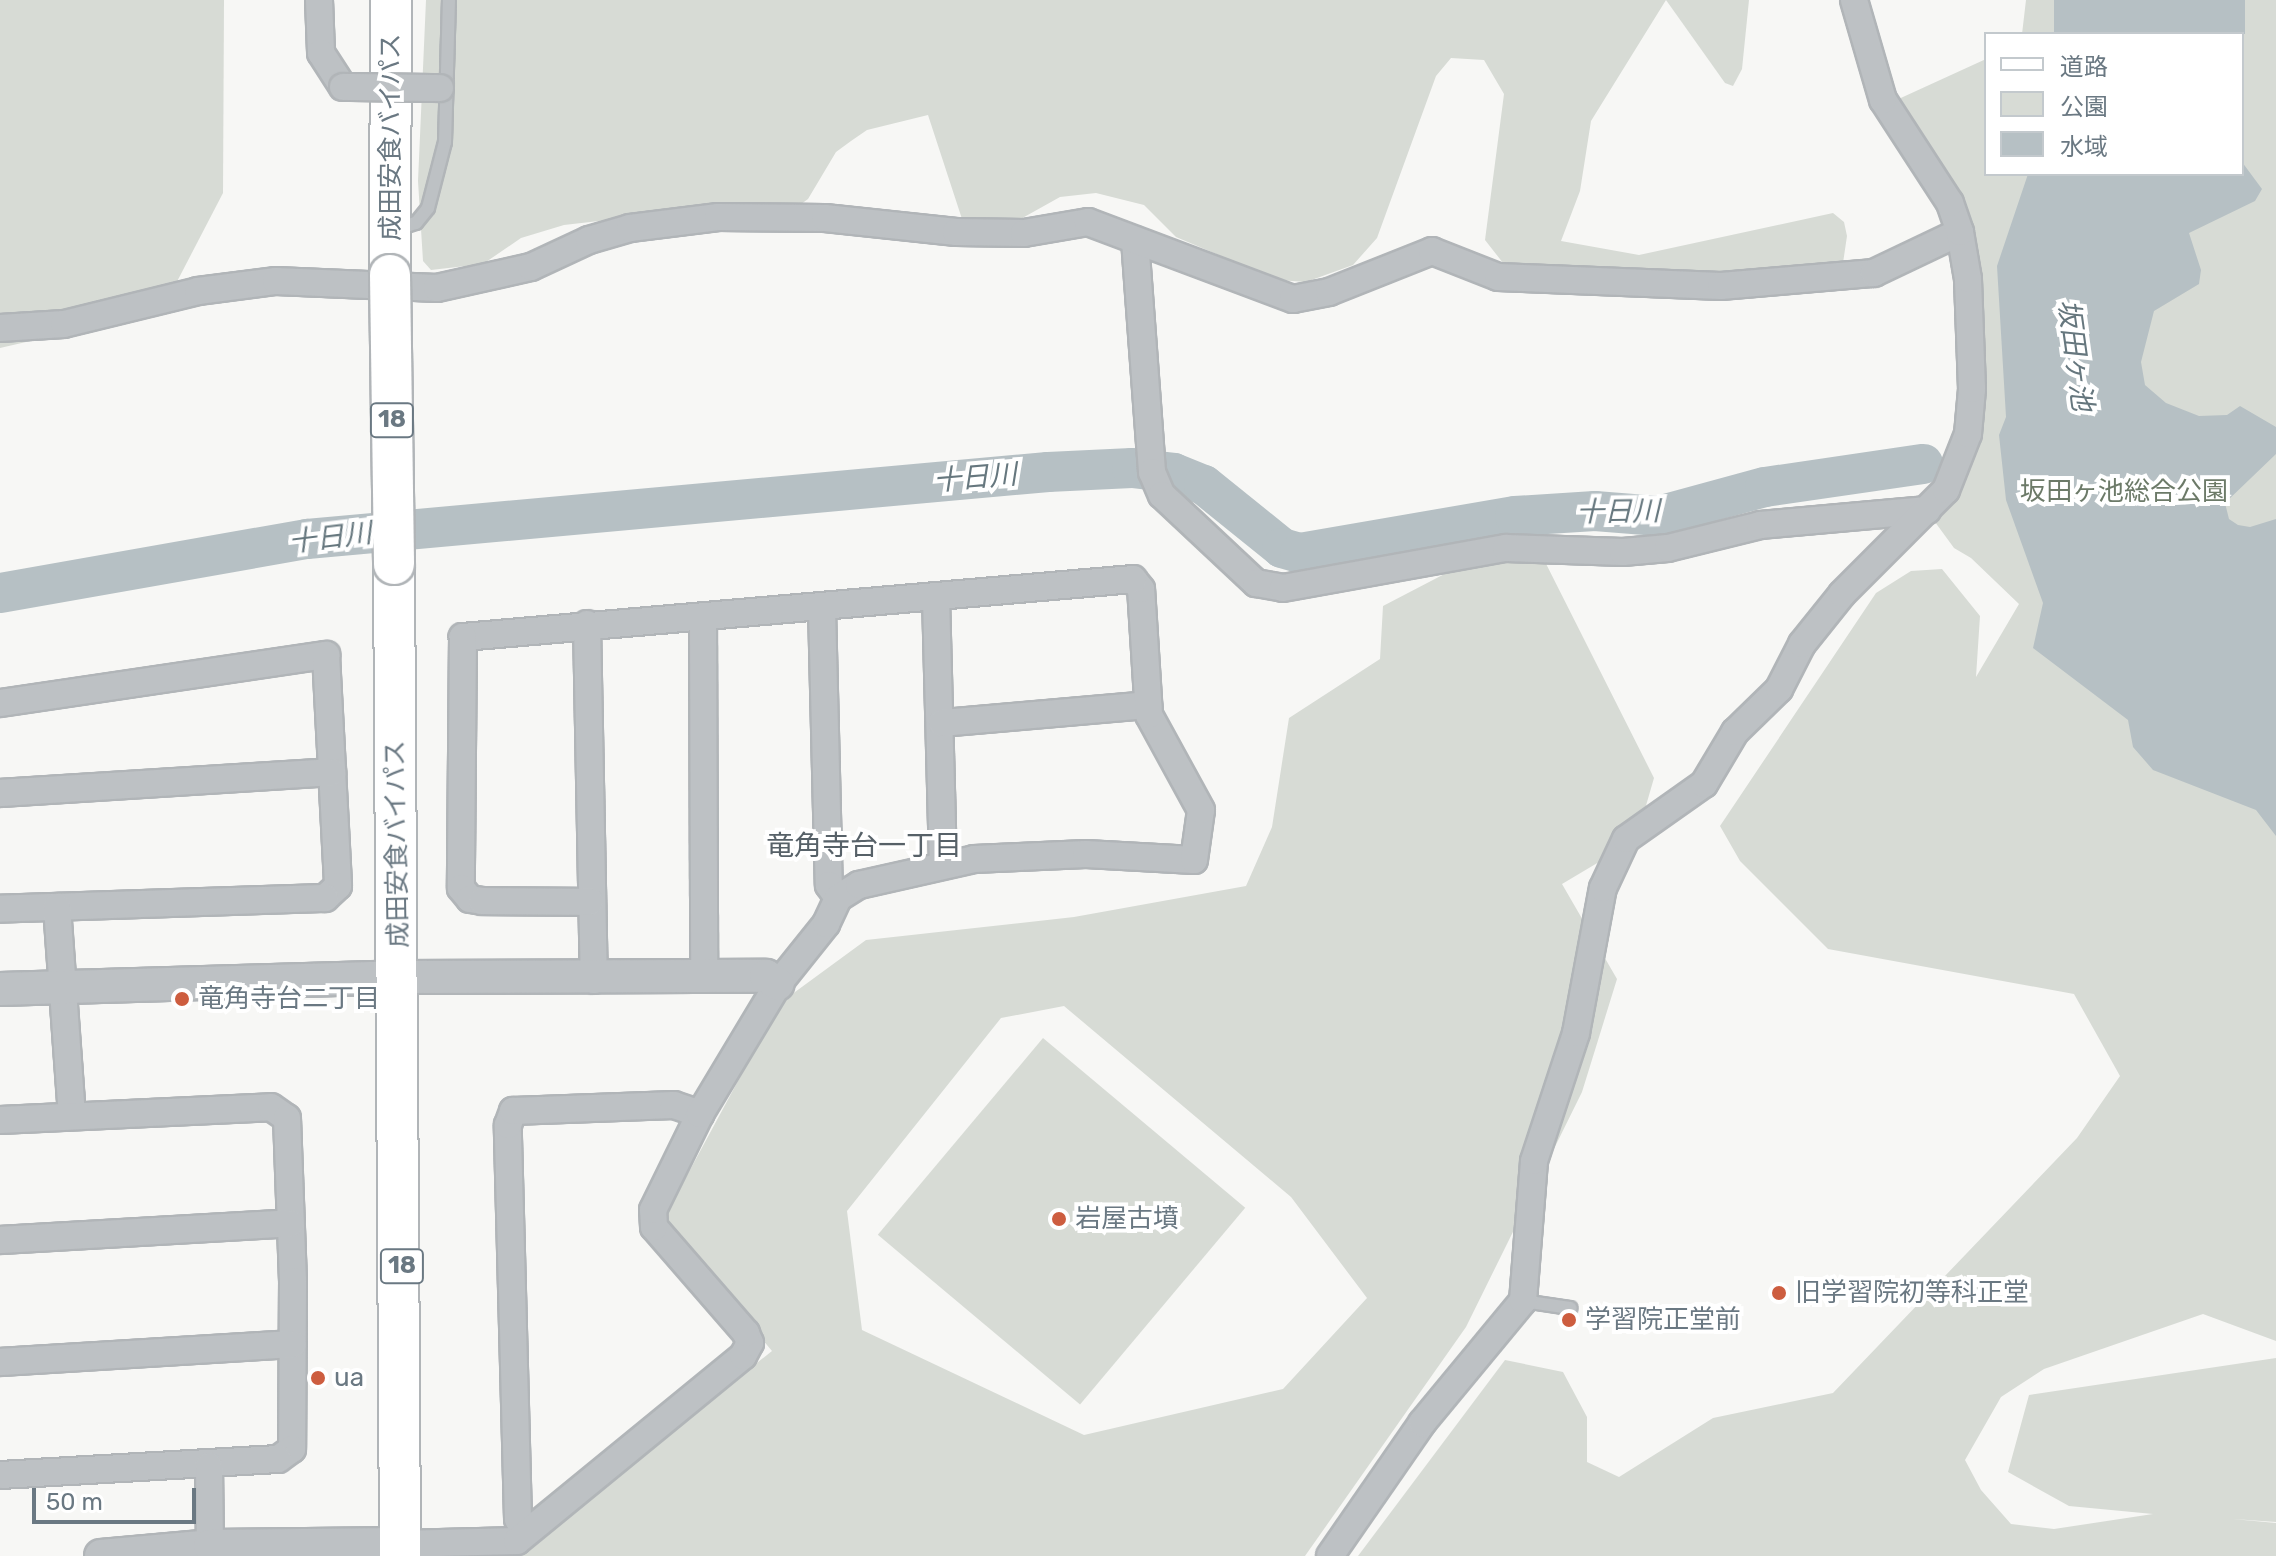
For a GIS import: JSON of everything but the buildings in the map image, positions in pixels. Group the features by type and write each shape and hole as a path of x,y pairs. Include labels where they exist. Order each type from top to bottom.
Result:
{"main road":[{"name":"成田安食バイパス","path":"391,0 390,275 398,977 400,1550"}],"street":[{"path":"319,0 321,53 343,87 444,83"},
{"path":"1330,1556 1422,1423 1523,1301 1534,1161 1576,1033 1603,888 1626,839 1704,784 1735,732 1779,689 1802,644 1842,594 1946,490 1968,434 1969,311 1960,232 1950,203 1883,100 1854,0"},
{"path":"0,328 64,324 198,291 276,281 437,288 531,267 589,240 630,228 718,217 825,218 984,233 1024,233 1088,222 1293,299 1329,292 1432,251 1498,277 1721,286 1874,273 1960,232"},
{"path":"1135,240 1152,472 1162,495 1189,525 1256,583 1283,588 1506,548 1623,552 1668,548 1760,525 1927,510"},
{"path":"101,1556 210,1546 400,1550 503,1545 526,1532 731,1366 750,1343 654,1227 658,1195 700,1114 778,984 826,924 838,898 859,885 943,864 1086,854 1194,860 1201,810 1149,715 1141,589 1133,579 463,637 458,875 470,899 590,902"},
{"path":"936,597 942,723 943,864"},
{"path":"822,608 829,885 838,898"},
{"path":"703,618 704,978"},
{"path":"587,624 590,902 594,980"},
{"path":"0,703 326,655 338,886 325,898 0,909"},
{"path":"942,723 1148,705"},
{"path":"0,793 332,772"},
{"path":"57,907 66,986 72,1115"},
{"path":"0,989 398,977 594,980 766,976 778,984"},
{"path":"526,1532 518,1519 508,1125 513,1111 674,1105 700,1114"},
{"path":"0,1120 271,1107 287,1118 292,1344 292,1449 278,1459 209,1466 0,1475"},
{"path":"0,1240 291,1223"},
{"path":"0,1362 292,1344"},
{"path":"209,1466 210,1546"}],"lane":[{"path":"391,231 416,223 428,208 445,142 444,83 449,0"},
{"path":"1523,1301 1570,1308"}],"green space":[{"path":"0,0 224,0 223,193 169,297 91,327 0,348"},
{"path":"426,0 1666,0 1591,121 1580,191 1561,241 1639,255 1833,213 1844,222 1847,236 1843,263 1723,276 1507,268 1485,240 1504,94 1484,60 1451,58 1436,76 1377,238 1353,265 1306,282 1278,280 1176,237 1144,205 1096,193 1060,197 1017,221 962,219 928,115 867,130 851,141 836,152 808,199 797,207 695,210 564,225 521,238 483,264 431,270 423,261 418,181"},
{"path":"1666,0 1749,0 1742,69 1733,86 1725,83"},
{"name":"坂田ヶ池総合公園","path":"2026,0 2276,0 2276,1341 2203,1314 2044,1369 2001,1397 1965,1460 1981,1490 2011,1524 2054,1529 2153,1514 2069,1506 2008,1472 2029,1395 2276,1358 2276,1522 2233,1519 2276,1523 2276,1556 1358,1556 1505,1360 1563,1372 1587,1417 1587,1462 1619,1477 1713,1418 1833,1393 2077,1138 2120,1076 2074,994 1828,949 1740,861 1720,826 1876,593 1911,571 1942,569 1980,616 1976,677 2019,604 1971,558 1954,548 1935,522 1960,496 1981,436 1971,261 1977,251 1965,208 1892,102 1984,60 1984,176 2244,176 2244,32 2022,32"},
{"path":"1529,530 1654,778 1636,840 1562,884 1617,979 1582,1092 1466,1327 1305,1556 514,1556 772,1351 663,1220 780,1003 866,940 1074,917 1246,886 1272,827 1289,718 1380,659 1383,606","holes":["1064,1006 1291,1197 1367,1298 1283,1389 1084,1435 862,1330 847,1211 1001,1018"]},
{"name":"岩屋古墳","path":"1043,1038 1245,1208 1080,1405 878,1235"}],"water":[{"path":"2054,0 2245,0 2245,34 2054,32"},
{"name":"坂田ヶ池","path":"2244,165 2262,189 2255,201 2189,233 2201,270 2199,284 2154,311 2141,362 2145,385 2166,403 2199,416 2227,415 2240,406 2276,427 2276,454 2225,503 2229,519 2238,525 2250,527 2276,519 2276,836 2256,810 2153,770 2133,747 2128,720 2033,648 2043,603 2006,500 1999,435 2006,417 1997,266 2027,176 2244,176"}],"waterway":[{"name":"十日川","path":"0,593 307,539 1048,472 1132,468 1174,473 1204,485 1282,548 1300,553 1515,516 1595,511 1658,516 1765,487 1923,464"}],"place":[{"name":"竜角寺台二丁目","path":"182,999"},
{"name":"岩屋古墳","path":"1059,1219"},
{"name":"旧学習院初等科正堂","path":"1779,1293"},
{"name":"学習院正堂前","path":"1569,1320"},
{"name":"ua","path":"318,1378"}],"district":[{"name":"竜角寺台一丁目","path":"864,846"}]}
